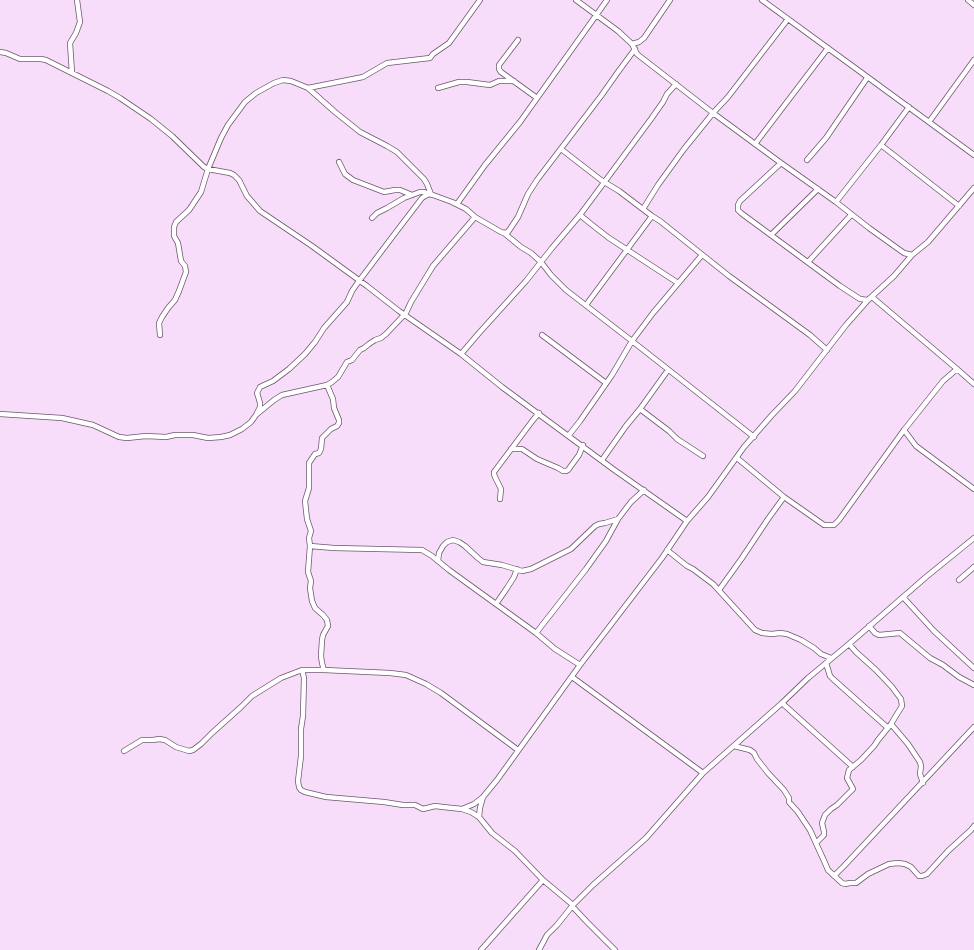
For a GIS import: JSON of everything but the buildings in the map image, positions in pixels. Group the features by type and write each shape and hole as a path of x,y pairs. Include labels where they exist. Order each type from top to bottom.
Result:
{"street":[{"path":"72,73 70,43 80,22 77,0"},
{"path":"308,88 363,76 387,63 430,58 433,54 449,43 480,0"},
{"path":"576,0 618,31 634,47 637,54 713,113 904,253 912,255"},
{"path":"457,204 485,165 520,122 606,0"},
{"path":"504,233 508,232 518,217 528,194 596,103 634,47 644,38 670,0"},
{"path":"762,0 974,155"},
{"path":"968,0 974,5"},
{"path":"643,209 684,149 728,97 788,19"},
{"path":"518,40 499,65 499,69 537,98"},
{"path":"755,144 828,48"},
{"path":"0,52 20,59 46,60 108,91 151,119 208,169 234,174 260,211 312,246 405,315 461,354 502,387 687,520"},
{"path":"929,122 974,60"},
{"path":"807,160 826,138 867,78"},
{"path":"160,335 159,323 177,296 186,272 185,266 181,261 178,243 174,236 174,227 176,222 189,210 201,192 208,169 221,138 244,102 274,83 283,80 308,88 360,132 397,152 424,179 430,194"},
{"path":"438,88 459,82 490,85 500,81 514,81"},
{"path":"461,354 526,281 580,215 651,119 667,94 676,84"},
{"path":"836,202 909,107"},
{"path":"881,145 958,206"},
{"path":"561,149 810,335 827,350"},
{"path":"339,162 345,174 353,180 384,192 400,190 412,195"},
{"path":"781,163 740,201 738,210 840,286 860,299 870,298 974,384"},
{"path":"462,809 474,804 483,797 497,780 580,665 630,601 687,520 708,498 737,458 772,415 795,391 846,325 870,298 894,276 912,255 928,242 974,188"},
{"path":"772,235 818,190"},
{"path":"372,218 377,213 420,192 424,192 457,204 475,217 504,233 531,254 541,262 566,290 632,340 754,437"},
{"path":"0,414 62,418 93,425 119,437 127,438 146,436 166,437 175,435 193,435 208,438 221,437 230,435 242,429 251,422 260,407 257,393 260,387 273,381 305,354 324,328 347,302 359,281 422,198 430,194"},
{"path":"808,262 852,214"},
{"path":"580,215 607,236 678,283"},
{"path":"586,305 652,216"},
{"path":"256,415 282,395 327,385 338,377 347,362 352,360 360,350 386,334 405,315 410,302 433,266 475,217"},
{"path":"569,435 606,383 632,340 702,255"},
{"path":"542,335 606,383"},
{"path":"737,458 784,497 824,524 834,525 904,430 943,381 957,369"},
{"path":"602,460 668,370"},
{"path":"324,670 321,656 322,640 323,634 328,626 327,620 312,601 310,588 311,581 308,572 310,546 309,538 311,531 307,519 305,501 309,488 309,463 321,449 322,438 339,423 334,408 333,399 327,385"},
{"path":"640,409 703,456"},
{"path":"500,499 501,489 494,474 539,413"},
{"path":"904,430 916,446 974,489"},
{"path":"511,449 522,449 537,459 558,468 563,472 568,470 579,455 583,445"},
{"path":"536,633 602,547 618,519 644,490"},
{"path":"719,590 784,497"},
{"path":"438,561 439,553 443,546 447,542 453,540 465,546 483,562 502,565 522,571 531,569 571,549 595,526 618,519"},
{"path":"539,950 547,935 557,925 572,905 646,838 703,773 782,703 802,683 974,538"},
{"path":"310,546 422,550 536,633 555,649 580,665"},
{"path":"667,550 713,584 754,630 762,633 787,634 801,640 821,654 832,658"},
{"path":"959,580 974,567"},
{"path":"496,604 514,577 517,569"},
{"path":"903,597 934,631 974,668"},
{"path":"869,626 879,635 900,633 930,658 974,685"},
{"path":"816,843 824,835 822,823 825,815 853,789 847,778 849,770 866,756 902,706 902,700 892,687 849,644"},
{"path":"826,663 830,676 833,679 908,744 920,762 922,783"},
{"path":"302,670 304,678 303,716 298,781 301,790 326,797 414,805 423,809 435,806 462,809 479,817 492,833 515,851 543,880 572,905 615,950"},
{"path":"124,751 142,740 159,739 165,740 176,747 189,751 193,750 252,696 281,678 302,670 390,673 406,675 418,680 441,694 518,750"},
{"path":"572,677 703,773"},
{"path":"782,703 853,767"},
{"path":"834,876 974,727"},
{"path":"734,746 750,750 754,753 768,773 784,790 789,798 789,802 810,830 828,870 842,884 854,884 876,870 889,864 905,864 911,867 919,876 927,874 974,826"},
{"path":"479,817 483,797"},
{"path":"481,950 543,880"}]}
